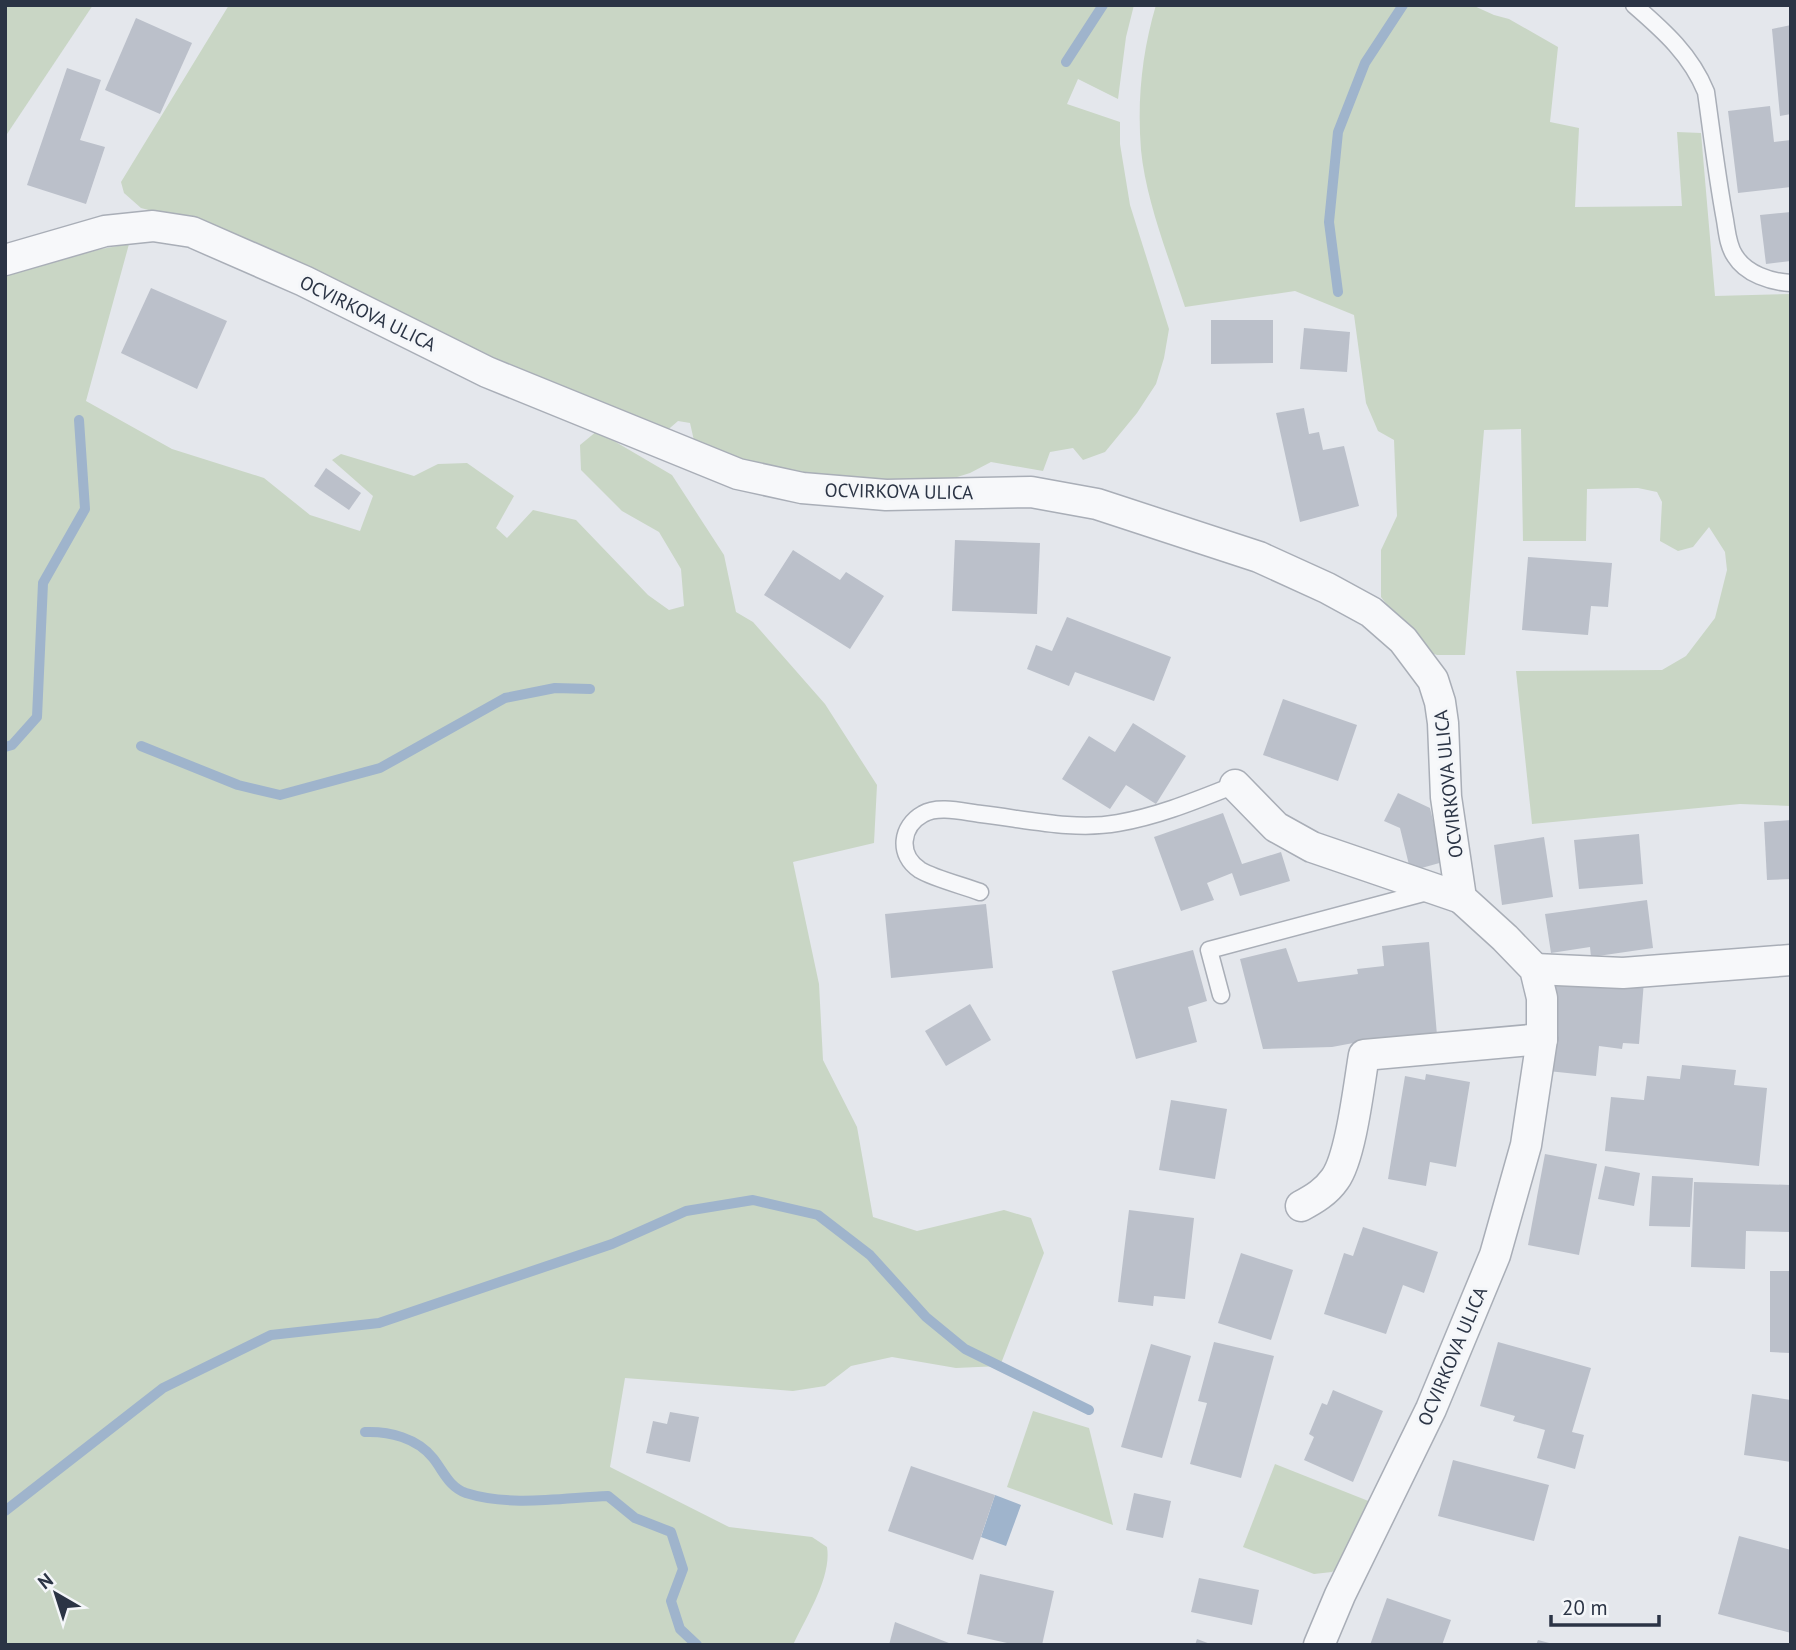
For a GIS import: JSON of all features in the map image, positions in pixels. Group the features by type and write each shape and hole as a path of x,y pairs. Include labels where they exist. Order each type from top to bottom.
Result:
{"street":[{"name":"OCVIRKOVA ULICA","path":"5,260 105,231 153,226 192,232 304,281 487,372 738,474 802,488 886,495 1031,492 1097,505 1259,557 1327,588 1371,612 1403,640 1433,680 1443,723 1449,893"},
{"path":"1235,785 1276,827 1312,847 1449,893 1505,938 1535,969 1623,973 1791,960"},
{"name":"OCVIRKOVA ULICA","path":"1319,1645 1340,1595 1432,1409 1494,1255 1526,1145 1542,1039 1542,998 1535,969"},
{"path":"1301,1206 1321,1195 1344,1161 1364,1055 1542,1039"}],"lane":[{"path":"1634,5 1682,49 1706,92 1720,190 1730,246 1735,258 1751,272 1767,279 1791,283"},
{"path":"980,892 920,870 907,857 903,840 909,824 925,812 949,810 1078,825 1117,824 1171,810 1235,785"},
{"path":"1221,995 1209,950 1449,893"}],"green space":[{"path":"5,5 93,5 5,137"},
{"path":"229,5 1134,5 1126,37 1118,99 1078,79 1067,104 1120,122 1120,144 1130,205 1169,329 1156,384 1137,413 1105,452 1083,460 1073,448 1050,452 1043,471 991,462 970,473 938,483 821,480 708,451 695,445 690,423 678,421 663,434 643,428 207,226 141,208 124,193 121,182"},
{"path":"1156,5 1472,5 1509,19 1558,47 1550,122 1579,128 1575,207 1682,206 1677,132 1701,133 1715,296 1791,294 1791,806 1740,804 1532,824 1516,671 1662,670 1686,656 1715,618 1727,570 1725,552 1709,527 1693,547 1678,551 1660,541 1662,502 1657,492 1638,488 1587,489 1586,541 1523,541 1521,429 1484,430 1465,655 1437,655 1420,649 1381,597 1381,550 1397,516 1394,440 1378,431 1366,403 1354,315 1295,291 1185,307 1153,209 1141,150 1142,77"},
{"path":"129,244 86,401 172,449 264,478 310,515 360,531 373,496 332,460 341,454 414,476 438,464 467,463 514,496 496,528 507,538 533,510 576,520 648,595 669,610 684,606 681,569 659,532 622,511 581,470 580,445 597,431 672,475 724,555 736,612 753,622 825,704 877,785 874,843 793,862 819,984 823,1060 857,1127 873,1217 917,1231 1004,1210 1031,1218 1044,1253 1000,1366 956,1368 892,1357 851,1366 825,1386 793,1391 625,1378 610,1467 729,1527 812,1537 827,1547 828,1559 822,1584 793,1645 5,1645 5,275"},
{"path":"1033,1411 1089,1428 1113,1525 1007,1487"},
{"path":"1275,1464 1376,1504 1349,1558 1332,1572 1314,1574 1243,1547"}],"water":[{"path":"995,1495 1021,1505 1006,1546 981,1537"}],"building":[{"path":"136,18 192,43 160,114 105,90"},
{"path":"1791,25 1791,114 1780,116 1772,29"},
{"path":"67,68 101,80 80,140 105,147 86,204 27,185"},
{"path":"1770,106 1774,142 1791,140 1791,187 1738,193 1728,111"},
{"path":"1791,212 1791,261 1766,264 1760,215"},
{"path":"151,288 227,321 197,389 121,353"},
{"path":"1211,320 1273,320 1273,363 1211,364"},
{"path":"1304,328 1350,332 1347,372 1300,369"},
{"path":"1304,408 1309,434 1319,432 1323,450 1344,446 1359,506 1300,522 1276,413"},
{"path":"326,468 361,493 349,510 314,486"},
{"path":"955,540 1040,543 1037,614 952,611"},
{"path":"793,550 840,580 846,572 884,596 850,649 764,595"},
{"path":"1528,557 1612,563 1608,607 1591,606 1588,635 1522,630"},
{"path":"1067,617 1171,657 1154,701 1075,672 1069,686 1027,669 1036,645 1052,651"},
{"path":"1283,699 1357,725 1338,781 1263,755"},
{"path":"1133,723 1186,756 1156,804 1126,785 1110,809 1062,779 1089,736 1115,752"},
{"path":"1398,793 1430,808 1443,862 1418,869 1409,865 1400,828 1384,821"},
{"path":"1223,813 1242,864 1281,852 1290,881 1240,896 1232,873 1207,883 1214,900 1181,911 1154,837"},
{"path":"1791,820 1791,879 1767,880 1764,822"},
{"path":"1639,834 1643,884 1579,889 1574,840"},
{"path":"1544,837 1553,897 1502,905 1494,845"},
{"path":"1647,900 1653,948 1591,957 1590,947 1551,953 1545,914"},
{"path":"986,904 993,968 891,978 885,914"},
{"path":"1429,942 1437,1035 1364,1041 1332,1047 1263,1049 1240,959 1286,948 1298,982 1358,974 1357,969 1384,966 1382,946"},
{"path":"1193,950 1207,1001 1188,1007 1197,1042 1136,1059 1112,971"},
{"path":"1557,973 1644,981 1639,1044 1623,1043 1622,1049 1599,1046 1596,1076 1548,1071"},
{"path":"970,1004 991,1040 946,1066 925,1031"},
{"path":"1682,1065 1736,1070 1734,1085 1767,1088 1759,1166 1605,1151 1611,1097 1644,1100 1647,1076 1680,1079"},
{"path":"1426,1074 1470,1082 1456,1167 1430,1162 1426,1186 1388,1179 1405,1076 1425,1080"},
{"path":"1171,1100 1227,1109 1215,1179 1159,1170"},
{"path":"1545,1154 1597,1164 1579,1255 1528,1245"},
{"path":"1605,1166 1640,1173 1634,1206 1598,1199"},
{"path":"1652,1176 1693,1178 1690,1227 1649,1226"},
{"path":"1694,1182 1791,1185 1791,1232 1746,1231 1745,1269 1691,1267"},
{"path":"1129,1210 1194,1218 1185,1299 1154,1296 1153,1306 1118,1302"},
{"path":"1363,1227 1438,1252 1424,1293 1403,1285 1386,1334 1324,1314 1344,1253 1353,1256"},
{"path":"1241,1253 1293,1270 1271,1340 1218,1323"},
{"path":"1770,1271 1791,1271 1791,1353 1770,1352"},
{"path":"1214,1342 1274,1356 1241,1478 1190,1464 1207,1403 1198,1401"},
{"path":"1498,1342 1591,1368 1572,1432 1584,1435 1575,1469 1537,1458 1545,1430 1513,1421 1515,1416 1480,1406"},
{"path":"1151,1344 1191,1356 1162,1458 1121,1447"},
{"path":"1333,1390 1383,1411 1353,1482 1304,1460 1314,1437 1309,1434 1322,1403 1327,1405"},
{"path":"1752,1394 1791,1400 1791,1462 1744,1455"},
{"path":"670,1412 699,1417 690,1462 646,1453 653,1421 667,1424"},
{"path":"1453,1460 1549,1485 1534,1541 1438,1516"},
{"path":"911,1466 995,1495 973,1560 888,1531"},
{"path":"1134,1493 1171,1501 1163,1538 1126,1530"},
{"path":"1739,1536 1791,1550 1791,1633 1718,1614"},
{"path":"980,1574 1054,1591 1042,1645 1016,1645 967,1634"},
{"path":"1199,1578 1259,1590 1252,1625 1191,1612"},
{"path":"1387,1598 1451,1620 1442,1645 1370,1645"},
{"path":"895,1622 954,1645 889,1645"},
{"path":"1197,1639 1213,1645 1195,1645"},
{"path":"1538,1640 1553,1644 1553,1645 1536,1645"}],"waterway":[{"path":"1066,62 1103,5"},
{"path":"1338,292 1329,222 1338,132 1365,63 1403,5"},
{"path":"5,747 12,745 37,717 43,583 85,509 79,420"},
{"path":"141,746 238,785 280,795 380,768 505,698 555,688 590,689"},
{"path":"5,1511 163,1388 271,1335 379,1323 612,1244 686,1211 753,1200 818,1215 870,1255 926,1317 965,1349 1089,1410"},
{"path":"365,1432 402,1437 419,1445 433,1458 451,1483 466,1493 518,1501 608,1496 635,1518 671,1532 683,1569 671,1601 680,1629 697,1645"}]}
